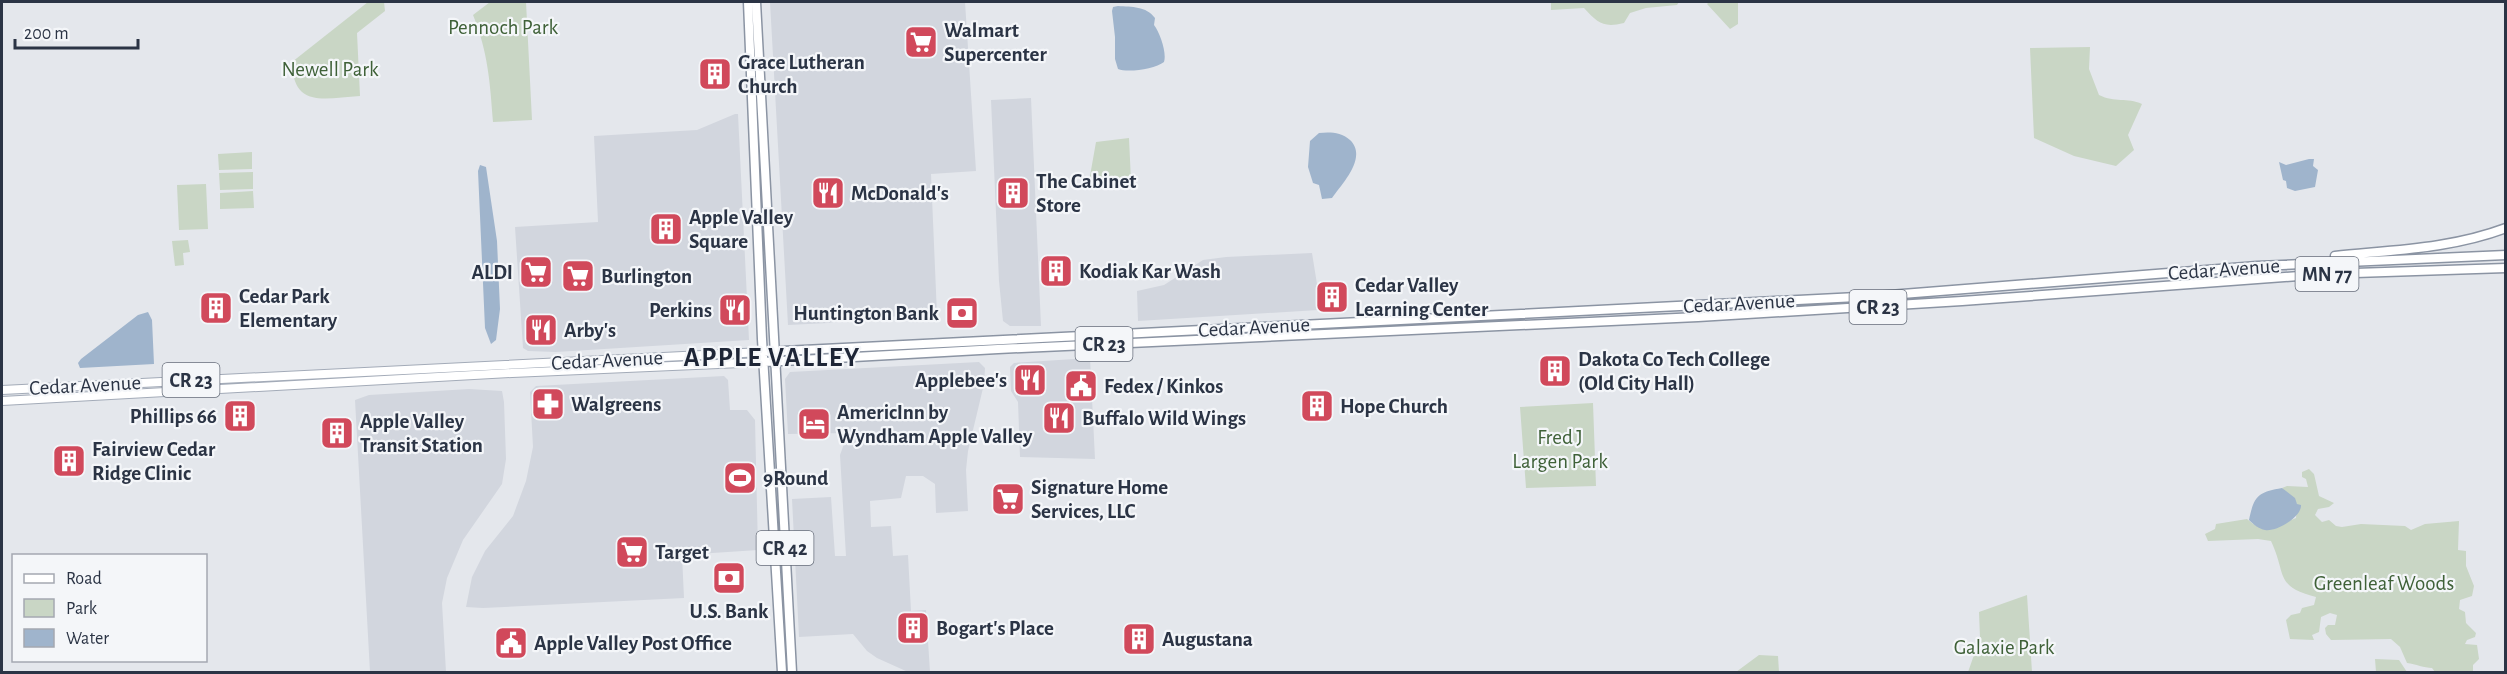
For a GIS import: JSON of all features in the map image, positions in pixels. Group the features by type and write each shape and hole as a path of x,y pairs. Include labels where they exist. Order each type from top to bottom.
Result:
{"highway":[{"name":"CR 42","path":"748,2 763,352 782,672"},
{"name":"CR 42","path":"756,2 792,672"},
{"path":"2258,266 2436,247 2473,239 2505,228"},
{"name":"Cedar Avenue","path":"763,352 1877,297 2258,266 2505,255"},
{"name":"Cedar Avenue","path":"764,362 1704,317 2315,274 2505,268"},
{"path":"1593,321 1601,315 1626,313 1638,308"},
{"path":"1534,324 1582,316 1591,310"}],"main road":[{"name":"Cedar Avenue","path":"2,390 763,352"},
{"name":"Cedar Avenue","path":"2,401 512,373 764,362"},
{"path":"273,387 278,381 324,378 332,373"},
{"path":"226,389 269,381 274,375"}],"shaded area":[{"path":"770,2 965,2 976,171 931,174 937,315 854,318 828,323 788,325"},
{"path":"1031,98 1041,326 1010,326 1003,321 999,281 991,100"},
{"path":"738,114 749,340 556,352 528,351 523,348 515,227 598,222 594,136 697,130"},
{"path":"1312,253 1318,310 1138,321 1137,291 1164,285 1203,260"},
{"path":"1090,358 1095,459 1020,457 1018,402 1011,391 1010,367 1014,363"},
{"path":"979,362 985,368 984,384 968,451 966,470 968,511 936,513 935,484 923,476 906,476 901,498 870,501 871,527 891,526 893,556 908,555 911,611 926,610 930,672 908,672 877,658 867,651 853,634 799,637 792,499 831,497 835,556 846,556 840,455 848,433 788,434 785,379 790,372"},
{"path":"724,376 728,380 730,410 747,410 755,420 758,550 682,555 684,598 466,607 472,577 485,551 513,516 526,481 533,447 530,392 536,386"},
{"path":"469,389 502,391 506,459 502,484 463,540 447,578 442,603 446,672 370,672 355,400 369,395"}],"green space":[{"name":"Newell Park","path":"368,2 384,2 385,11 357,33 360,96 323,99 305,94 298,87 292,62"},
{"name":"Pennoch Park","path":"490,2 526,2 532,120 493,122 485,55 473,15"},
{"path":"1551,2 1679,2 1677,5 1646,8 1630,13 1624,23 1611,25 1597,21 1584,8 1551,10"},
{"path":"1709,2 1738,2 1738,24 1730,29 1707,4"},
{"path":"2090,47 2089,69 2099,95 2142,104 2128,135 2134,150 2116,166 2074,156 2034,138 2030,48"},
{"path":"1129,138 1131,181 1110,183 1092,179 1090,176 1096,142"},
{"path":"252,152 252,169 219,170 218,154"},
{"path":"253,172 253,189 220,190 219,173"},
{"path":"206,184 208,229 179,230 177,185"},
{"path":"253,191 254,208 220,209 220,193"},
{"path":"188,240 190,252 183,253 184,265 175,266 172,241"},
{"name":"Fred J Largen Park","path":"1593,403 1596,486 1526,488 1520,407"},
{"name":"Greenleaf Woods","path":"2309,469 2314,474 2319,496 2334,503 2329,507 2318,509 2315,515 2322,522 2329,520 2336,526 2342,527 2361,524 2405,526 2411,530 2425,524 2459,521 2458,550 2466,551 2466,566 2474,586 2472,596 2460,600 2459,609 2465,612 2466,623 2476,633 2475,637 2467,640 2465,644 2477,645 2479,659 2473,665 2473,672 2435,672 2432,668 2407,663 2400,647 2391,639 2331,640 2325,628 2328,625 2335,625 2337,615 2330,613 2321,617 2319,632 2312,635 2314,640 2290,639 2286,620 2291,615 2300,613 2302,608 2314,605 2316,597 2303,593 2288,583 2284,578 2271,541 2258,539 2208,541 2205,534 2215,529 2216,524 2247,519 2260,528 2271,529 2296,518 2297,504 2282,488 2287,486 2308,487 2306,479 2302,477 2302,472"},
{"name":"Galaxie Park","path":"2027,595 2032,672 1968,672 1980,638 1979,612"},
{"path":"1759,655 1778,656 1779,672 1736,672"},
{"path":"2375,659 2399,660 2407,672 2376,672"}],"water":[{"path":"1113,7 1143,9 1155,18 1154,25 1164,48 1164,62 1141,70 1118,69 1115,59 1112,11"},
{"path":"1319,133 1343,135 1355,147 1355,162 1352,170 1332,198 1322,199 1319,185 1313,183 1308,167 1310,141"},
{"path":"2314,159 2313,166 2318,170 2315,187 2295,191 2287,188 2279,162 2286,165"},
{"path":"480,165 486,167 497,241 500,309 496,340 491,344 485,328 478,171"},
{"path":"148,312 152,320 154,364 80,368 78,363 81,359 138,315"},
{"path":"2282,488 2295,498 2297,504 2301,505 2298,514 2276,528 2261,529 2249,520 2255,500 2267,491"}],"place":[{"name":"Walmart Supercenter","path":"921,42"},
{"name":"Grace Lutheran Church","path":"715,74"},
{"name":"McDonald's","path":"828,193"},
{"name":"The Cabinet Store","path":"1013,193"},
{"name":"Apple Valley Square","path":"666,229"},
{"name":"Kodiak Kar Wash","path":"1056,271"},
{"name":"ALDI","path":"536,272"},
{"name":"Burlington","path":"578,276"},
{"name":"Cedar Valley Learning Center","path":"1332,297"},
{"name":"Cedar Park Elementary","path":"216,308"},
{"name":"Perkins","path":"735,310"},
{"name":"Huntington Bank","path":"962,313"},
{"name":"Arby's","path":"541,330"},
{"name":"Dakota Co Tech College (Old City Hall)","path":"1555,371"},
{"name":"Applebee's","path":"1030,380"},
{"name":"Fedex / Kinkos","path":"1081,386"},
{"name":"Walgreens","path":"548,404"},
{"name":"Hope Church","path":"1317,406"},
{"name":"Phillips 66","path":"240,416"},
{"name":"Buffalo Wild Wings","path":"1059,418"},
{"name":"AmericInn by Wyndham Apple Valley","path":"814,424"},
{"name":"Apple Valley Transit Station","path":"337,433"},
{"name":"Fairview Cedar Ridge Clinic","path":"69,461"},
{"name":"9Round","path":"740,478"},
{"name":"Signature Home Services, LLC","path":"1008,499"},
{"name":"Target","path":"632,552"},
{"name":"U.S. Bank","path":"729,578"},
{"name":"Bogart's Place","path":"913,628"},
{"name":"Augustana","path":"1139,639"},
{"name":"Apple Valley Post Office","path":"511,643"}],"district":[{"name":"APPLE VALLEY","path":"772,357"}]}
